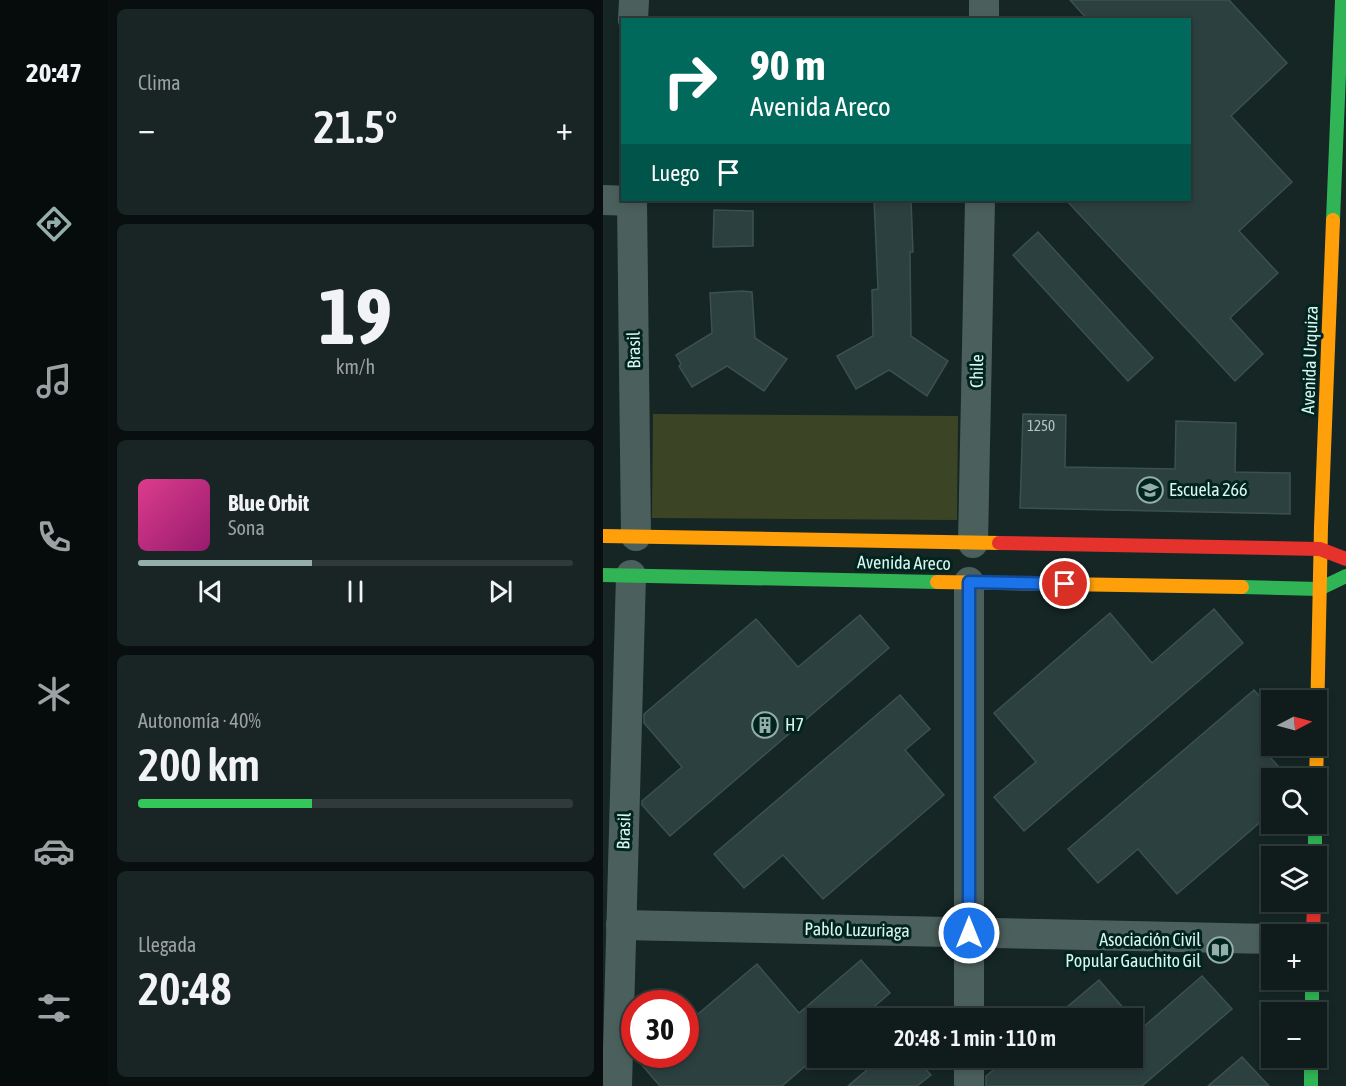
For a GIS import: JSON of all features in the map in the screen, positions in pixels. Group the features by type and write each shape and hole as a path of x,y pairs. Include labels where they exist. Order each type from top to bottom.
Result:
{"main road":[{"name":"Avenida Urquiza","path":"1317,690 1320,549 1342,0"},
{"name":"Avenida Areco","path":"603,536 1320,549 1346,559"},
{"name":"Avenida Areco","path":"617,575 1319,589 1346,576"},
{"path":"1311,1068 1311,1086"}],"street":[{"path":"633,18 634,0"},
{"path":"984,0 984,18"},
{"name":"Brasil","path":"622,201 636,536"},
{"name":"Chile","path":"973,543 980,201"},
{"name":"Brasil","path":"617,575 621,925 617,1086"},
{"path":"969,582 969,1008"},
{"name":"Pablo Luzuriaga","path":"621,925 1261,939"},
{"path":"969,1068 969,1086"}],"green space":[{"path":"653,414 958,416 957,520 652,518"}],"building":[{"path":"1070,0 1229,0 1287,63 1231,116 1292,182 1239,231 1278,273 1230,318 1263,354 1235,381 1067,201 1191,201 1191,18 1086,18"},
{"path":"874,201 911,201 913,252 910,252 911,336 948,361 927,396 889,370 856,389 837,356 873,336 872,290 878,289"},
{"path":"714,210 753,211 753,246 713,247"},
{"path":"1038,232 1153,358 1128,381 1013,255"},
{"path":"752,292 755,338 787,359 764,391 727,366 692,387 679,366 681,364 676,355 712,333 710,293"},
{"path":"1023,414 1066,415 1065,467 1175,469 1176,421 1236,423 1235,472 1290,473 1290,514 1020,508"},
{"path":"1214,609 1243,643 1024,831 994,797 1036,762 994,713 1110,613 1152,663"},
{"path":"860,615 889,648 670,836 642,805 642,801 682,767 644,723 644,714 756,619 798,667"},
{"path":"1254,690 1261,698 1261,743 1259,745 1261,756 1269,756 1280,768 1261,768 1261,821 1177,894 1138,849 1098,883 1068,849"},
{"path":"900,695 930,729 905,750 944,795 823,899 783,855 744,888 714,854"},
{"path":"861,960 890,993 873,1008 807,1008 807,1065 782,1086 660,1086 644,1068 699,1068 699,1013 757,964 799,1013"},
{"path":"1202,976 1232,1009 1142,1086 986,1086 986,1076 996,1068 1143,1068 1143,1027"},
{"path":"1099,980 1123,1008 1066,1008"},
{"path":"1242,1057 1269,1086 1208,1086"},
{"path":"869,1068 924,1068 931,1075 917,1086 848,1086"}],"traffic: fast":[{"path":"1333,220 1342,0"},
{"path":"603,575 937,582"},
{"path":"1242,587 1319,589 1346,576"},
{"path":"1315,834 1315,846"},
{"path":"1312,990 1312,1002"},
{"path":"1311,1068 1311,1086"}],"traffic: slow":[{"path":"1318,690 1321,527 1333,220"},
{"path":"603,536 999,543"},
{"path":"937,582 1242,587"},
{"path":"1316,768 1317,756"}],"traffic: jam":[{"path":"999,543 1320,549 1346,559"},
{"path":"1313,924 1314,912"}],"place":[{"name":"Escuela 266","path":"1150,490"},
{"name":"H7","path":"765,725"},
{"name":"Asociación Civil Popular Gauchito Gil","path":"1220,950"}],"route":[{"path":"969,933 969,582 1065,584"}]}
